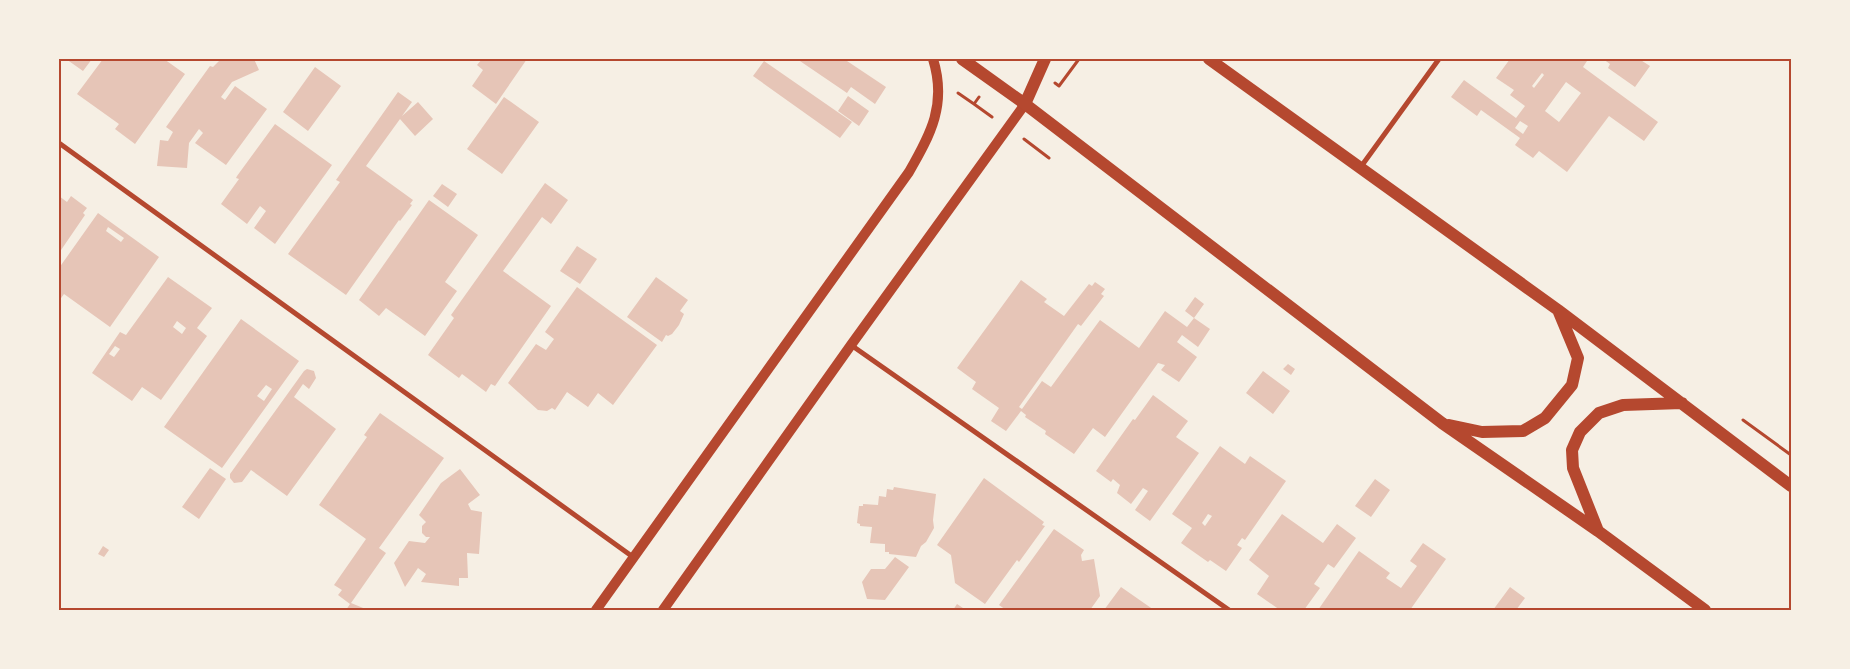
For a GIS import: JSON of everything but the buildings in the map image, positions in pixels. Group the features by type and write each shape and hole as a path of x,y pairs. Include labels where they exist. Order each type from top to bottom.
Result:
{"main road":[{"path":"596,610 909,172 928,139 938,105 938,76 933,59"},
{"path":"962,59 1025,104 1442,423 1598,531 1705,610"},
{"path":"662,610 850,345 1025,104 1045,59"},
{"path":"1210,59 1558,310 1791,486"},
{"path":"1442,423 1482,432 1523,432 1545,418 1572,385 1578,358 1558,310"},
{"path":"1598,531 1573,468 1572,450 1580,432 1599,413 1623,405 1682,403"}],"street":[{"path":"1360,168 1439,59"},
{"path":"59,143 634,558"},
{"path":"850,345 1229,610"}]}
